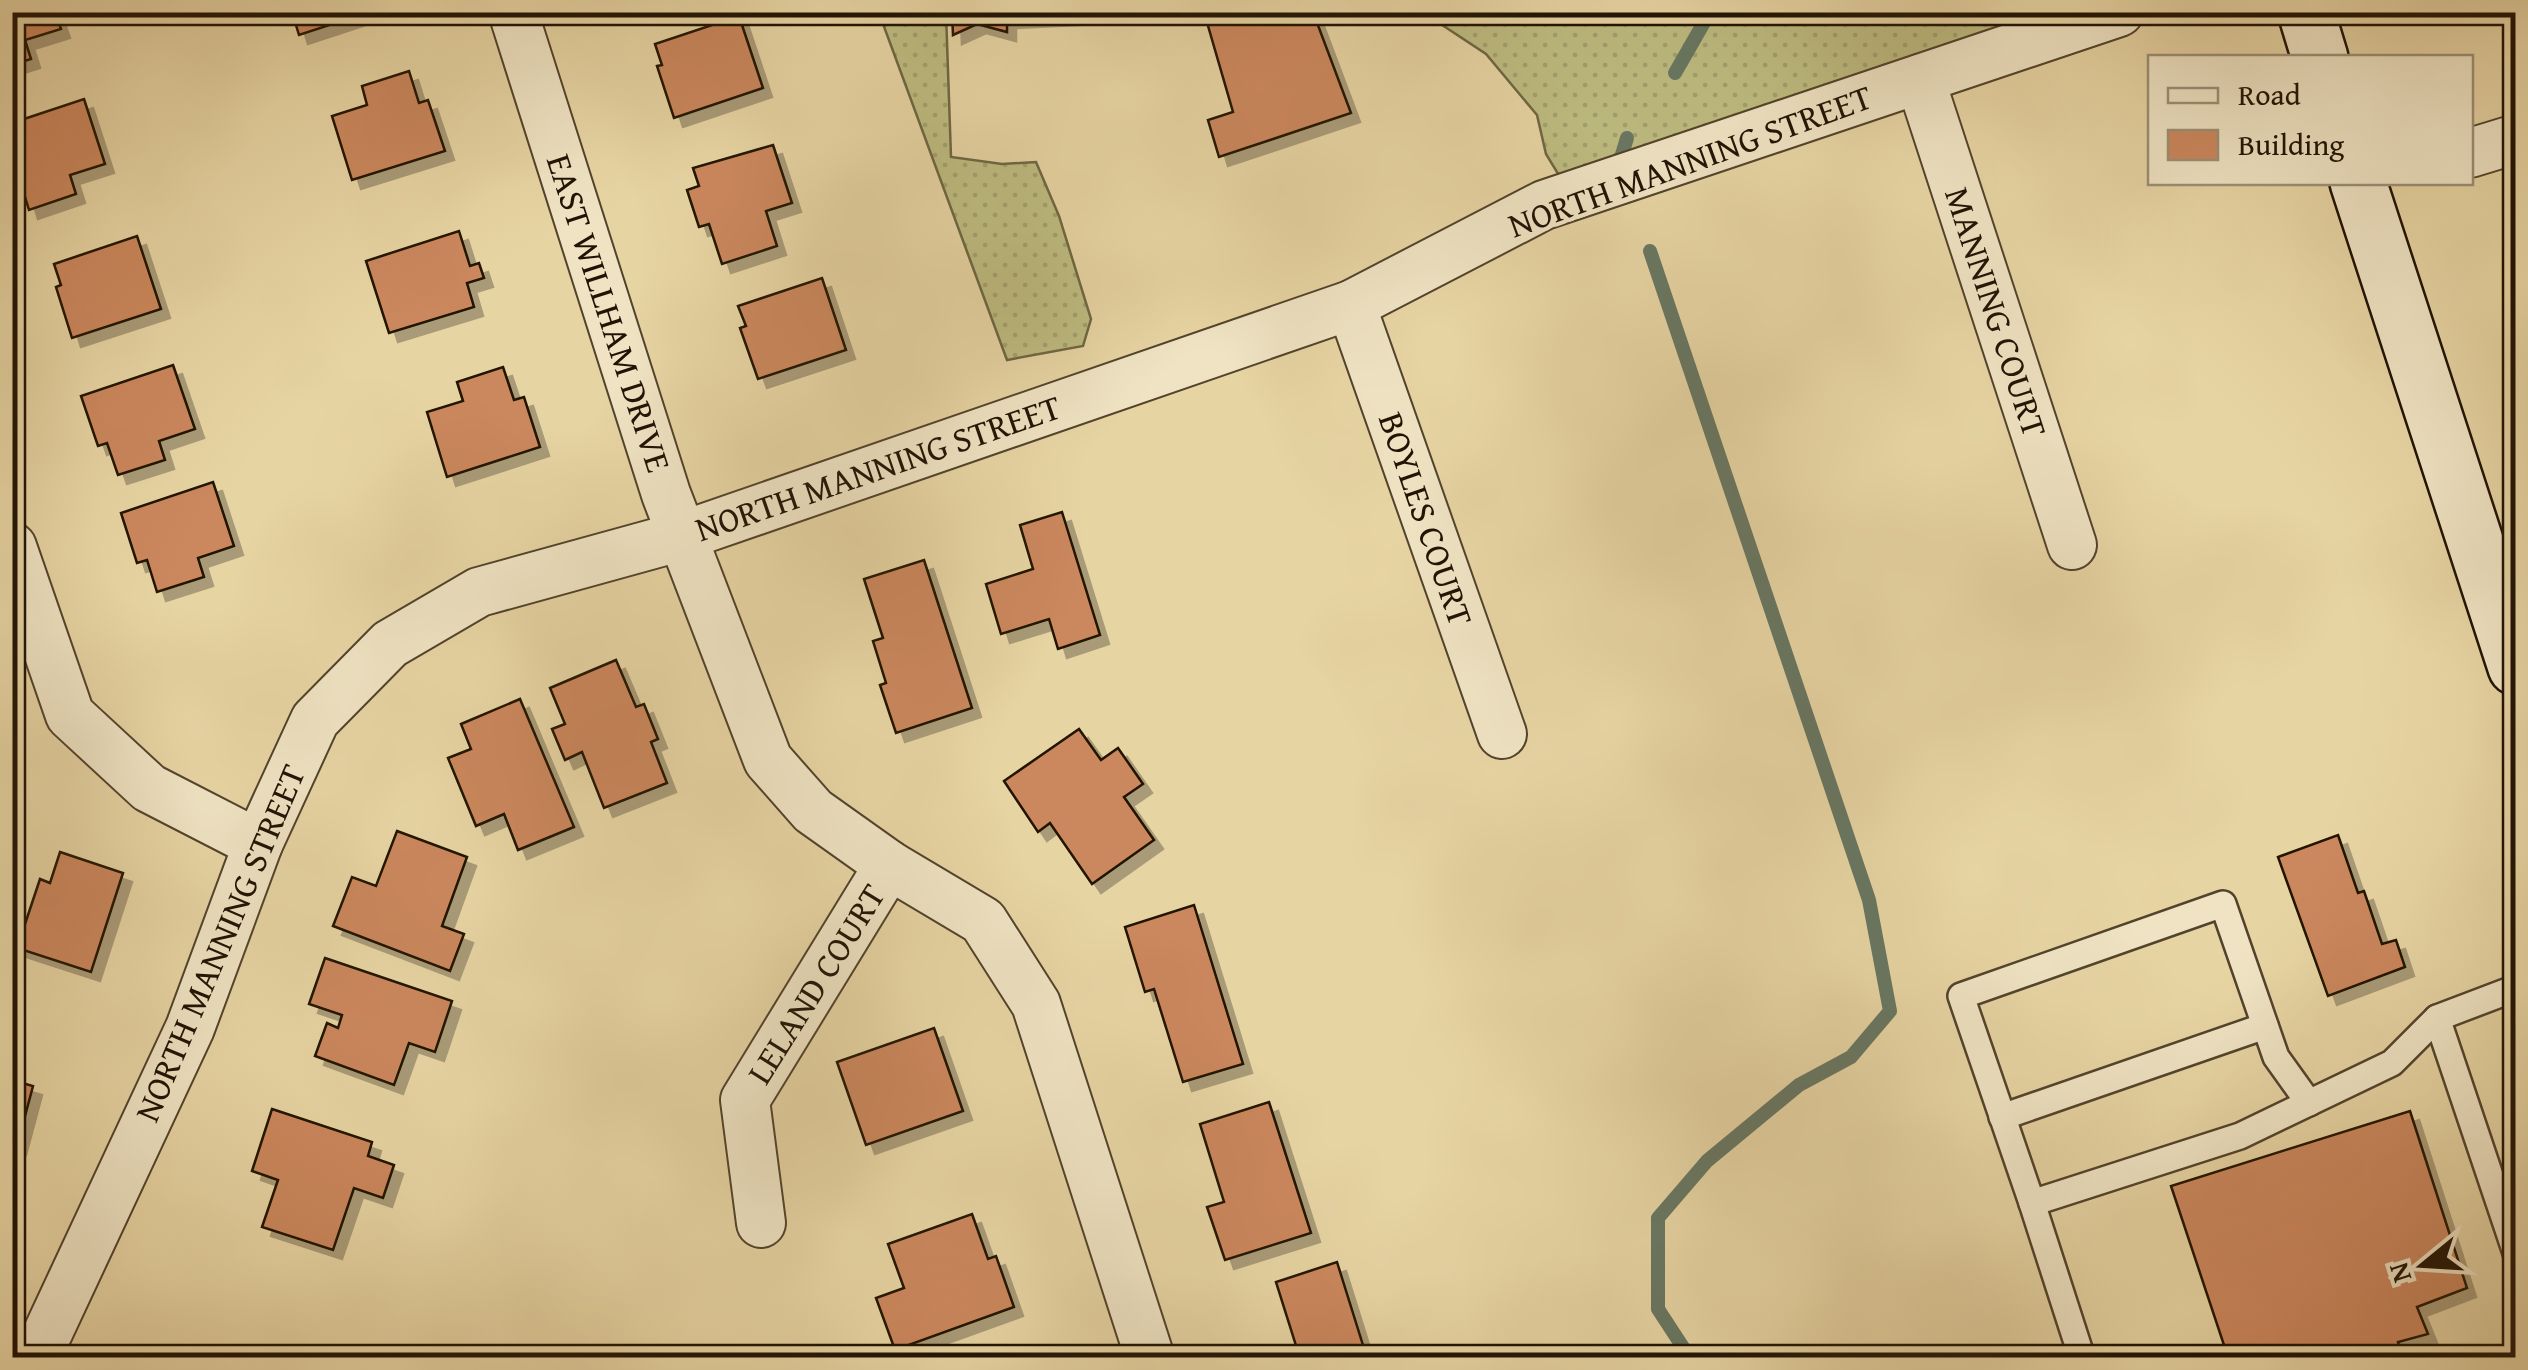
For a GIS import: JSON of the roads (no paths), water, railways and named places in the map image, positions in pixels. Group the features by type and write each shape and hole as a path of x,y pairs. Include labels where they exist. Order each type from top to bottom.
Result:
{"main road":[{"path":"2306,12 2319,55"},
{"path":"2366,185 2516,667"}],"street":[{"name":"EAST WILLHAM DRIVE","path":"514,12 660,475 768,760 813,811 889,865 983,922 1036,1004 1150,1358"},
{"name":"NORTH MANNING STREET","path":"36,1358 190,1028 258,844 315,720 390,644 478,592 682,536 1352,305 1544,205 2119,12"},
{"name":"MANNING COURT","path":"1920,79 2072,544"},
{"path":"2473,152 2516,139"},
{"name":"BOYLES COURT","path":"1352,305 1502,734"},
{"path":"12,547 70,715 149,788 258,844"},
{"name":"LELAND COURT","path":"761,1223 745,1100 889,865"}],"lane":[{"path":"2082,1358 1961,996 2224,904 2276,1056 2309,1103"},
{"path":"2032,1203 2240,1136 2392,1062 2437,1018 2516,988"},
{"path":"2437,1018 2516,1253"},
{"path":"2002,1117 2266,1026"}],"waterway":[{"path":"1675,73 1710,12"},
{"path":"1620,161 1627,138"},
{"path":"1650,251 1869,900 1890,1011 1851,1057 1799,1085 1707,1161 1658,1218 1658,1309 1690,1358"}]}
